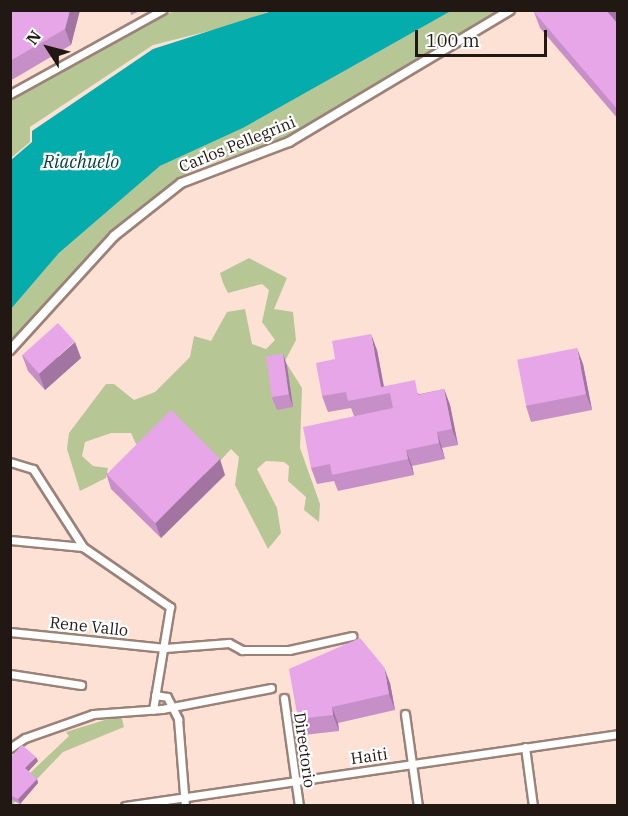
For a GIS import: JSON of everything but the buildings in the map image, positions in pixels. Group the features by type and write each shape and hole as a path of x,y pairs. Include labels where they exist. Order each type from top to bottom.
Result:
{"street":[{"path":"10,94 162,10"},
{"name":"Carlos Pellegrini","path":"10,350 114,236 181,183 289,142 510,10"},
{"path":"10,462 33,469 83,547 170,607 153,710"},
{"path":"10,540 83,547"},
{"name":"Rene Vallo","path":"10,632 165,648 231,643 242,650 300,650 352,636"},
{"path":"10,674 81,685"},
{"path":"10,748 25,738 93,714 153,710 271,688"},
{"path":"154,696 167,697 182,737 185,806"},
{"name":"Directorio","path":"284,698 300,806"},
{"path":"405,714 418,806"},
{"name":"Haiti","path":"125,806 618,734"},
{"path":"525,747 533,806"}],"green space":[{"path":"175,11 269,11 241,23 153,45 30,127 30,142 11,158 11,100 141,23"},
{"path":"451,11 503,11 285,137 190,171 131,214 11,345 11,309 59,253 160,166 243,128"},
{"path":"249,258 287,278 274,309 293,312 296,340 285,361 302,388 300,448 320,504 319,522 304,510 306,497 288,481 289,466 284,462 266,461 257,469 277,508 281,533 268,549 235,485 239,457 231,449 220,461 136,444 131,433 111,433 85,442 82,456 93,466 108,468 106,478 80,491 67,449 69,433 106,384 114,384 134,400 155,392 190,357 194,336 211,341 227,312 245,309 252,344 266,349 275,340 262,322 269,290 262,284 228,293 223,283 220,273"},
{"path":"121,715 124,727 63,752 11,806 11,791 69,736 66,732"}],"water":[{"name":"Riachuelo","path":"272,11 451,11 243,128 160,166 59,253 11,309 11,160 32,142 32,131 153,49"}]}
